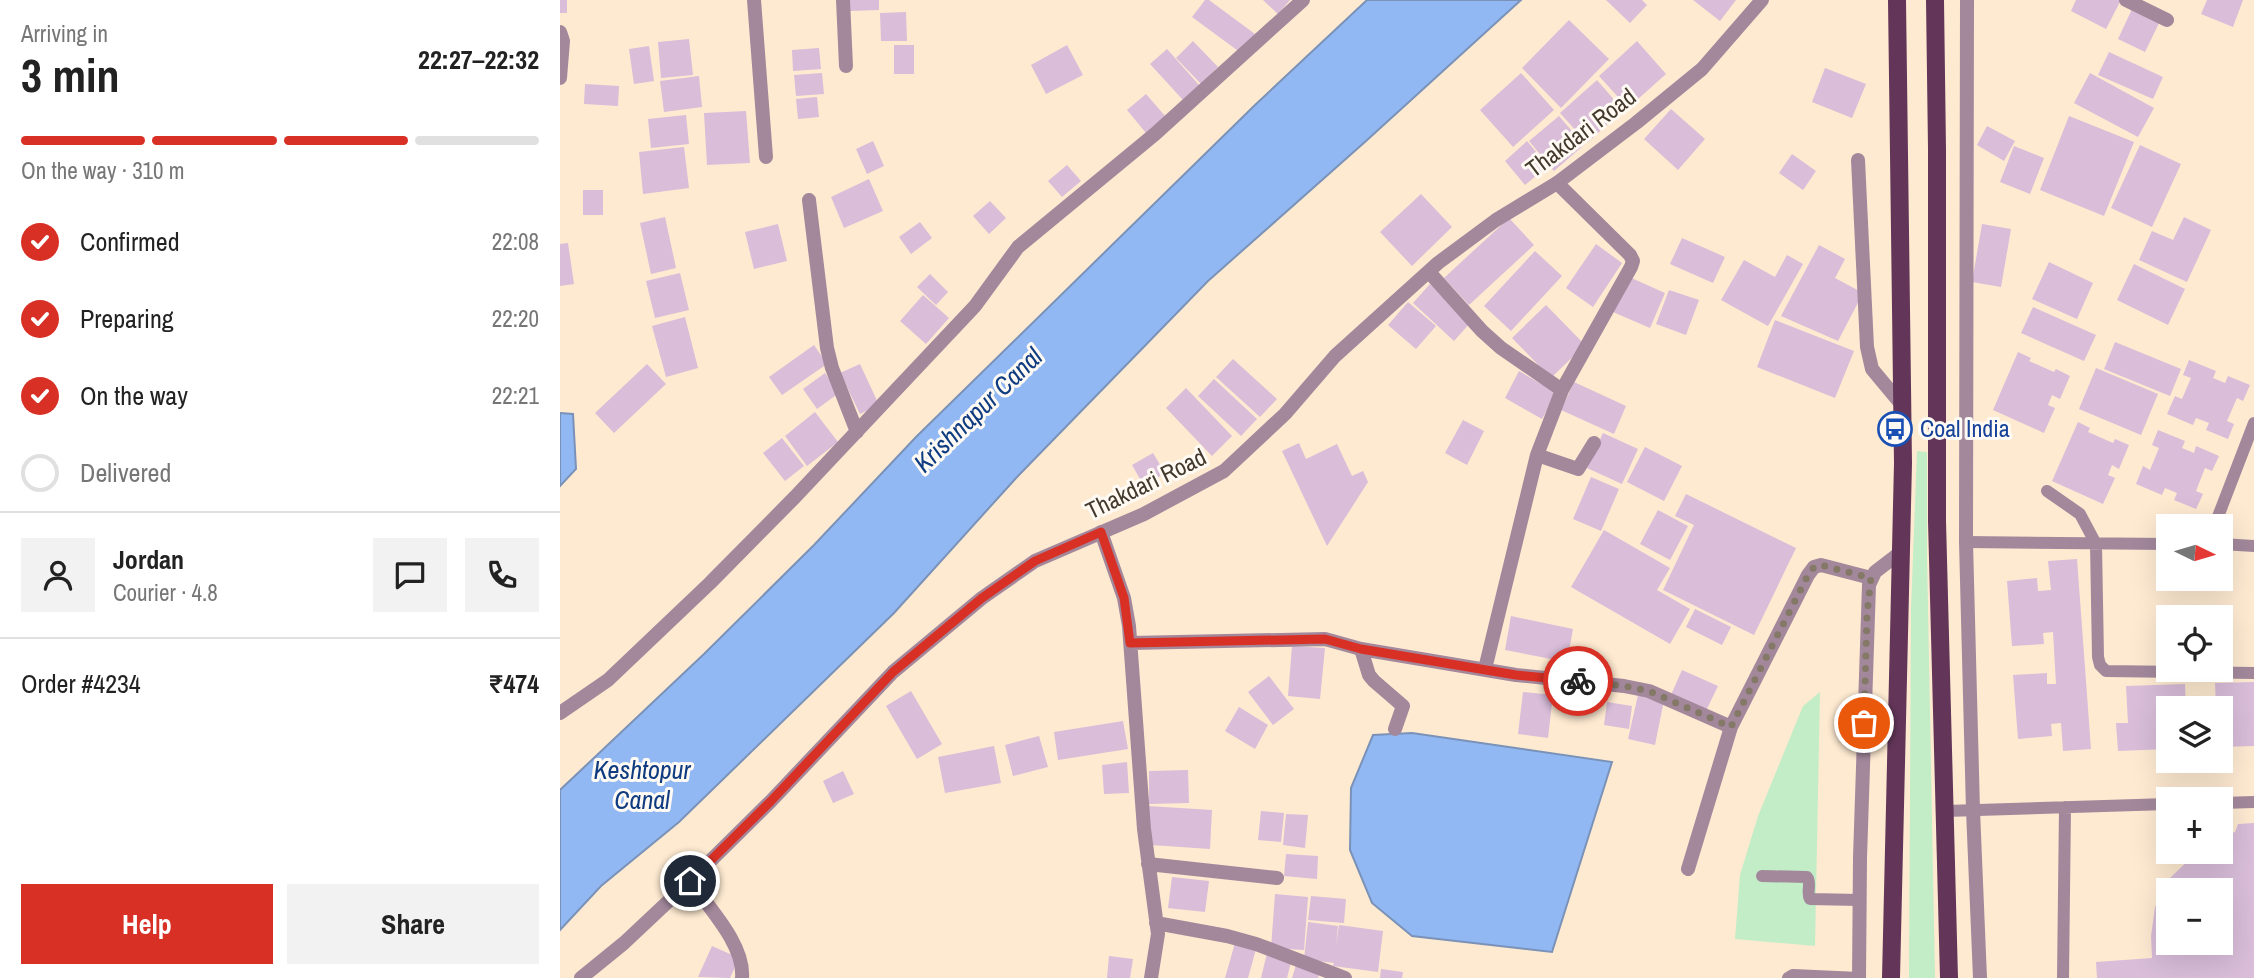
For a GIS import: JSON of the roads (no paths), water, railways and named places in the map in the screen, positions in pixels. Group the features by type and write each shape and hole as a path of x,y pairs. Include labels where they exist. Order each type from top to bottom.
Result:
{"main road":[{"path":"1891,978 1902,404 1897,0"},
{"path":"1935,0 1937,521 1949,978"}],"street":[{"path":"754,0 766,157"},
{"path":"843,0 846,66"},
{"path":"561,710 608,680 710,583 975,306 1018,247 1155,134 1303,0"},
{"name":"Thakdari Road","path":"581,978 624,943 690,881 771,801 893,672 982,598 1035,561 1144,514 1224,471 1285,414 1335,356 1429,272 1496,220 1557,183 1702,69 1762,0"},
{"path":"1967,0 1966,542 1980,978"},
{"path":"2126,0 2167,20"},
{"path":"560,32 563,41 560,78"},
{"path":"1858,160 1867,347 1872,369 1902,404"},
{"path":"1485,669 1537,455 1562,390 1633,261 1557,183"},
{"path":"809,200 827,348 857,432"},
{"path":"1429,272 1482,331 1501,348 1562,390"},
{"path":"1537,455 1578,469 1594,443"},
{"path":"1101,532 1124,598 1130,643 1144,830 1158,934 1151,978"},
{"path":"1859,978 1867,628 1871,578 1901,552"},
{"path":"1688,869 1731,727 1808,575 1814,567 1821,565 1871,578"},
{"path":"1130,643 1325,639 1361,649 1516,675 1649,691 1731,727"},
{"path":"1361,649 1369,675 1403,706 1395,729"},
{"path":"1148,864 1277,878"},
{"path":"690,881 736,946 743,967 742,978"},
{"path":"1156,923 1256,944 1345,978"}],"lane":[{"path":"2219,514 2254,423"},
{"path":"2047,491 2080,514 2096,544 2098,657 2100,665 2106,671 2254,673"},
{"path":"1966,542 2156,544"},
{"path":"2233,545 2254,546"},
{"path":"2233,803 2254,802"},
{"path":"1946,811 2156,804"},
{"path":"2063,978 2065,807"},
{"path":"1762,876 1807,877 1810,899 1859,900"},
{"path":"1788,978 1794,975 1859,978"}],"water":[{"name":"Keshtopur Canal","path":"1367,0 1521,0 1208,281 1017,477 894,613 679,822 601,886 560,930 560,790 704,654 814,545 916,437 1254,106"},
{"path":"560,413 573,414 576,469 560,486"},
{"path":"1412,733 1612,762 1552,952 1412,936 1372,903 1350,850 1351,788 1373,735"}],"place":[{"name":"Coal India","path":"1895,429"}],"water label":[{"name":"Krishnapur Canal","path":"978,410"}]}
